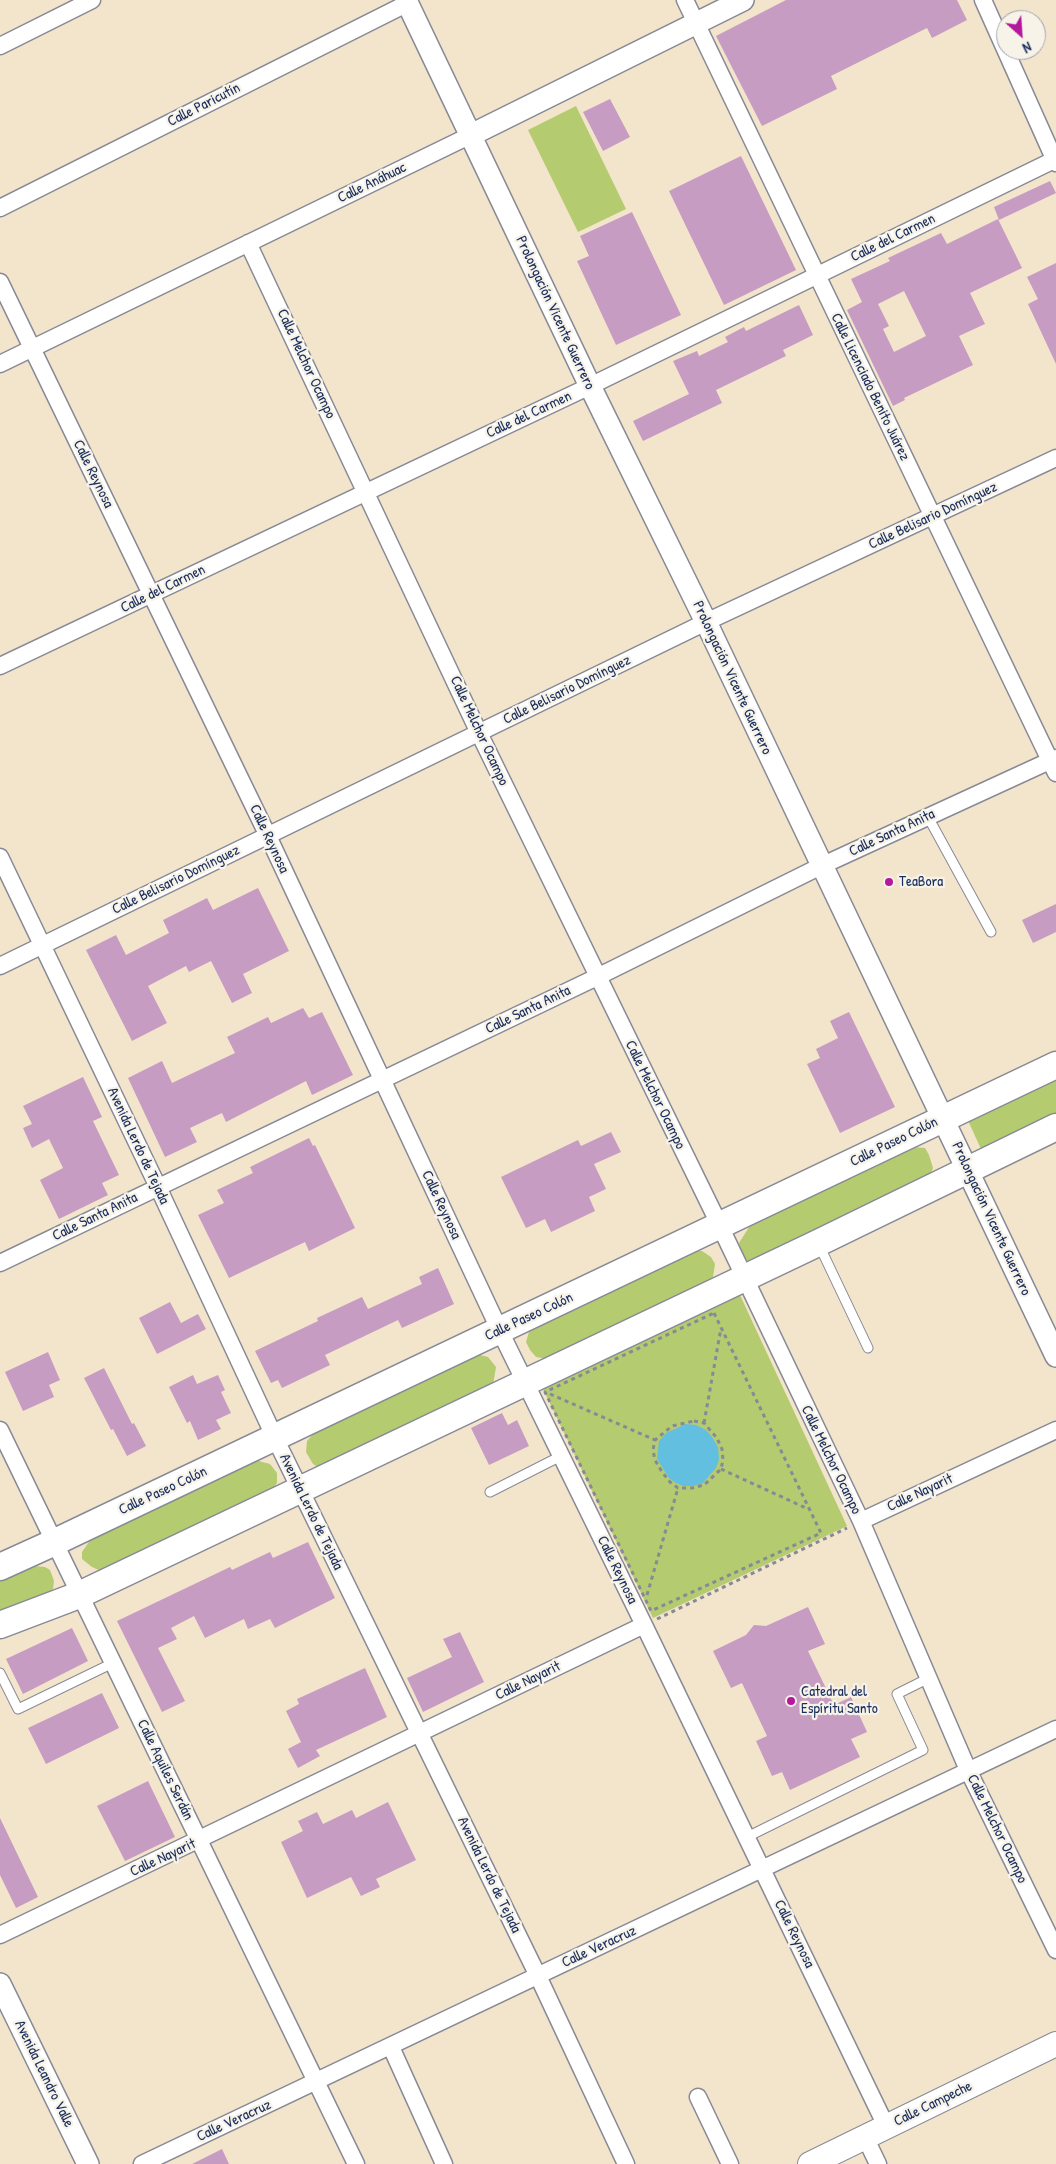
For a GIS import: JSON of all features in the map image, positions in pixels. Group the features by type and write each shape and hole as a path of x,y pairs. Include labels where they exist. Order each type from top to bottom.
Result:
{"main road":[{"name":"Calle Paseo Colón","path":"0,1567 275,1438 1056,1065"},
{"path":"0,1625 79,1595 300,1490 535,1387 743,1278 1056,1127"},
{"name":"Calle Campeche","path":"810,2164 1056,2044"}],"street":[{"path":"0,46 92,0"},
{"name":"Calle Licenciado Benito Juárez","path":"685,0 815,275 1054,764"},
{"name":"Calle Anáhuac","path":"0,364 471,136 743,0"},
{"path":"983,0 1056,161"},
{"name":"Prolongación Vicente Guerrero","path":"407,1 1056,1356"},
{"name":"Calle Paricutín","path":"0,208 407,1"},
{"name":"Calle del Carmen","path":"0,666 590,386 815,275 1056,161"},
{"name":"Calle Melchor Ocampo","path":"248,243 479,733 720,1226 743,1278 861,1521 968,1770 1056,1950"},
{"name":"Calle Reynosa","path":"0,282 268,836 500,1331 535,1387 561,1456 886,2126"},
{"name":"Calle Belisario Domínguez","path":"0,966 706,622 1056,458"},
{"name":"Calle Santa Anita","path":"0,1263 382,1081 821,866 928,817 1054,764"},
{"name":"Avenida Lerdo de Tejada","path":"0,857 158,1187 275,1438 538,1976 626,2164"},
{"name":"Calle Aquiles Serdán","path":"0,1430 4,1448 55,1542 356,2164"},
{"name":"Calle Nayarit","path":"861,1521 1056,1430"},
{"name":"Calle Nayarit","path":"0,1935 644,1625"},
{"name":"Calle Veracruz","path":"142,2164 1056,1729"},
{"name":"Avenida Leandro Valle","path":"0,1984 88,2164"},
{"path":"391,2047 444,2164"},
{"path":"698,2096 730,2164"},
{"path":"865,2137 878,2164"}],"lane":[{"path":"928,817 991,932"},
{"path":"818,1243 868,1348"},
{"path":"490,1492 561,1456"},
{"path":"0,1673 18,1709 113,1663"},
{"path":"746,1837 923,1750 897,1694 928,1678"}],"path":[{"path":"714,1313 820,1533 651,1611 535,1387 714,1313"},
{"path":"704,1423 721,1327"},
{"path":"535,1387 655,1440"},
{"path":"694,1421 704,1423 717,1438 722,1450 721,1469 704,1486 678,1488 670,1482 655,1460 653,1450 655,1440 672,1426 682,1422 694,1421"},
{"path":"721,1469 809,1509"},
{"path":"646,1600 678,1488"},
{"path":"644,1625 861,1521"}],"green space":[{"path":"576,106 626,209 578,232 528,130"},
{"path":"1056,1072 1056,1113 981,1149 966,1116"},
{"path":"913,1147 925,1148 933,1168 931,1173 753,1263 746,1260 742,1255 739,1243 751,1224"},
{"path":"692,1251 702,1251 711,1257 715,1264 713,1277 707,1283 548,1359 536,1357 530,1350 526,1342 529,1332 534,1326"},
{"path":"740,1295 847,1526 653,1618 542,1387"},
{"path":"476,1354 488,1357 496,1367 493,1385 321,1469 313,1464 306,1452 307,1441 314,1433"},
{"path":"255,1460 270,1464 277,1473 277,1483 271,1491 101,1571 82,1559 82,1552 91,1539"},
{"path":"34,1566 45,1567 50,1570 54,1581 53,1589 47,1596 0,1616 0,1579"}],"water":[{"path":"686,1424 696,1425 706,1430 718,1447 719,1459 716,1468 703,1483 694,1486 683,1486 669,1478 657,1459 659,1441 666,1433"}],"building":[{"path":"786,0 957,0 967,20 932,38 927,28 831,76 837,89 762,126 716,36"},
{"path":"610,99 630,137 603,151 583,112"},
{"path":"741,156 796,270 724,305 669,191"},
{"path":"1050,181 1056,193 999,220 994,207"},
{"path":"632,212 681,315 616,345 577,261 589,256 580,236"},
{"path":"998,219 1022,268 970,293 985,324 959,336 973,365 904,398 905,400 893,406 847,310 862,302 851,279 890,261 888,258 941,233 947,244","holes":["904,291 926,336 894,352 883,329 889,326 878,304"]},
{"path":"1056,263 1056,364 1028,304 1038,299 1027,277"},
{"path":"799,305 813,335 783,350 786,356 716,390 722,403 643,441 633,421 689,394 673,361 697,351 699,356 728,342 725,337 744,327 746,331"},
{"path":"258,888 289,951 243,974 252,993 232,1003 211,961 189,972 186,966 148,986 167,1023 132,1041 86,950 116,935 126,955 169,933 163,920 207,898 213,910"},
{"path":"1056,904 1056,932 1033,943 1022,920"},
{"path":"303,1008 309,1018 322,1012 353,1075 312,1095 306,1081 226,1122 222,1113 190,1128 197,1142 165,1157 128,1078 162,1061 172,1083 235,1053 227,1037 268,1017 271,1023"},
{"path":"849,1012 895,1107 840,1133 807,1064 820,1058 816,1049 838,1038 830,1021"},
{"path":"83,1077 102,1117 93,1121 119,1175 102,1183 108,1195 59,1219 40,1180 63,1168 49,1139 32,1148 23,1128 32,1124 23,1106"},
{"path":"611,1132 621,1152 594,1164 606,1189 589,1197 595,1211 551,1232 545,1219 526,1228 501,1177 578,1140 581,1146"},
{"path":"309,1138 313,1146 315,1145 355,1228 309,1251 305,1242 229,1278 198,1215 224,1203 217,1190 253,1173 250,1167"},
{"path":"438,1268 454,1304 402,1328 398,1320 325,1355 330,1365 282,1388 278,1380 271,1383 255,1351 318,1321 317,1318 362,1297 368,1309 422,1284 419,1277"},
{"path":"170,1302 181,1323 198,1314 206,1329 157,1354 139,1318"},
{"path":"48,1352 60,1380 49,1385 54,1397 23,1411 5,1372"},
{"path":"104,1368 132,1424 134,1423 146,1446 127,1456 84,1378"},
{"path":"193,1375 197,1384 218,1375 225,1390 221,1392 231,1413 216,1420 221,1429 198,1440 190,1421 187,1423 169,1387"},
{"path":"502,1413 508,1425 517,1420 529,1446 489,1465 471,1428"},
{"path":"308,1542 335,1598 275,1628 270,1619 248,1629 244,1619 205,1638 194,1616 171,1628 177,1639 158,1648 185,1701 162,1712 117,1621 230,1567 232,1570 270,1552 273,1558"},
{"name":"Catedral del Espíritu Santo","path":"808,1607 825,1644 808,1651 834,1705 851,1697 867,1732 851,1739 860,1757 790,1790 782,1772 772,1776 756,1741 767,1736 742,1683 731,1688 713,1651 746,1635 754,1625 766,1626"},
{"path":"72,1628 88,1661 23,1694 6,1659"},
{"path":"460,1632 484,1682 423,1712 407,1678 452,1657 443,1639"},
{"path":"365,1668 387,1717 316,1750 320,1756 298,1768 288,1749 301,1742 286,1711 299,1704 297,1699"},
{"path":"102,1693 119,1728 46,1764 28,1728"},
{"path":"148,1781 175,1837 125,1861 97,1806"},
{"path":"388,1802 416,1860 376,1879 380,1887 361,1896 351,1877 307,1898 281,1842 303,1831 298,1821 317,1812 323,1824 352,1810 356,1818"},
{"path":"0,1818 38,1897 16,1908 0,1875"},
{"path":"222,2149 229,2164 192,2164"}],"place":[{"name":"TeaBora","path":"889,882"},
{"name":"Catedral del Espíritu Santo","path":"791,1701"}]}
